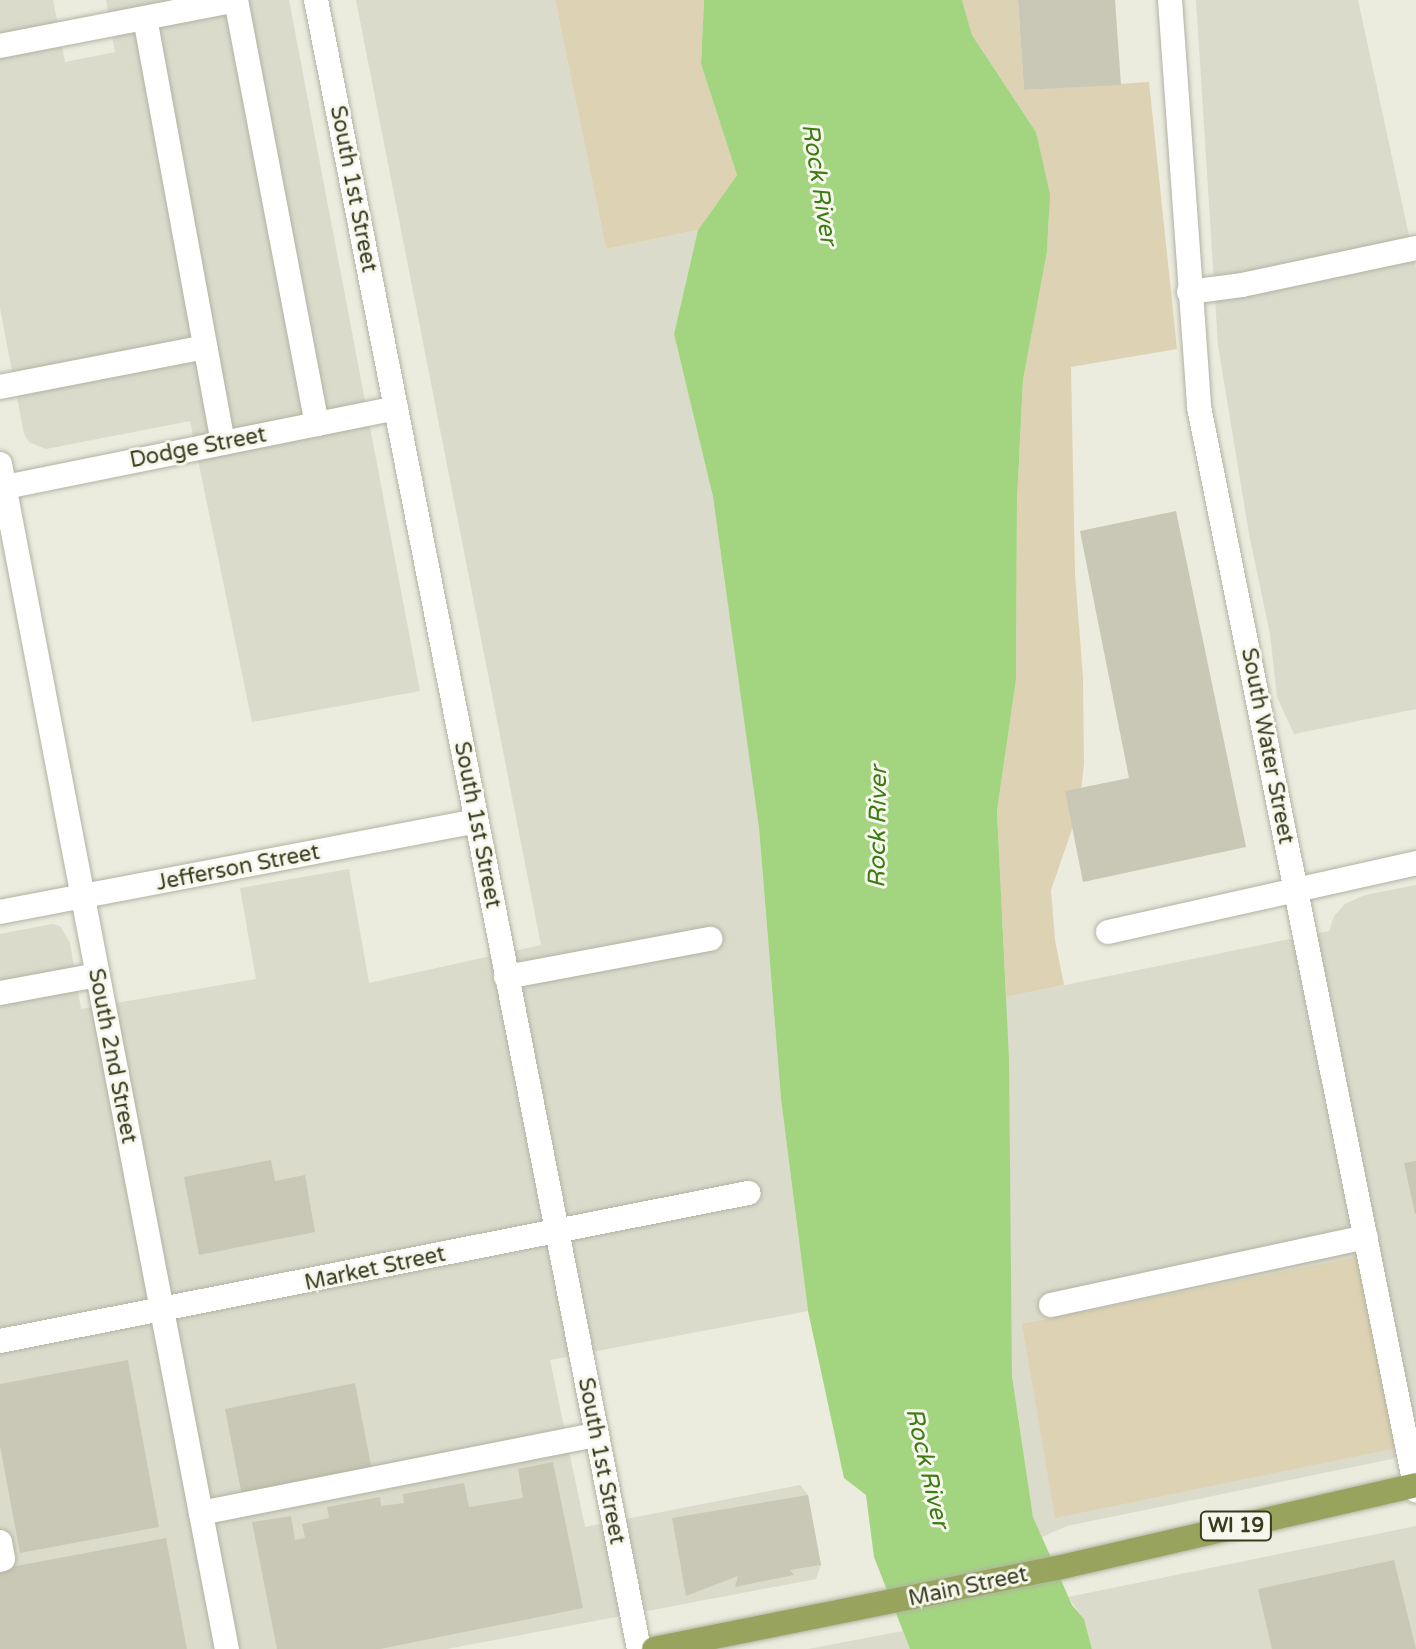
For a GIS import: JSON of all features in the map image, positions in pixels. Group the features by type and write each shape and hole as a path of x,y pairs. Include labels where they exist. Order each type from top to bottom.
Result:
{"main road":[{"name":"Main Street","path":"654,1649 880,1606 1416,1487"}],"street":[{"path":"0,46 236,0 317,424"},
{"name":"South 1st Street","path":"316,0 639,1649"},
{"name":"South Water Street","path":"1170,0 1199,407 1416,1487"},
{"path":"145,18 223,443"},
{"path":"1189,292 1242,285 1416,248"},
{"path":"0,387 205,347"},
{"name":"Dodge Street","path":"1,479 223,443 396,408"},
{"name":"South 2nd Street","path":"1,479 227,1649"},
{"name":"Jefferson Street","path":"0,912 476,821"},
{"path":"1108,932 1416,863"},
{"path":"506,977 710,939"},
{"path":"0,993 97,975"},
{"name":"Market Street","path":"0,1341 748,1193"},
{"path":"1051,1305 1366,1237"},
{"path":"201,1513 596,1435"},
{"path":"0,1542 3,1559 0,1560"}],"shaded area":[{"path":"0,0 53,0 65,62 115,52 106,0 289,0 420,691 252,722 190,421 46,449 29,442 24,434 0,308"},
{"path":"356,0 555,0 606,249 698,230 674,334 713,497 732,631 759,828 781,1099 808,1311 550,1360 585,1527 800,1485 808,1495 821,1565 816,1579 447,1649 0,1649 0,934 52,924 60,926 70,943 81,1009 256,979 240,888 349,869 369,983 541,945"},
{"path":"555,0 704,0 701,64 737,175 698,230 606,249"},
{"path":"962,0 1018,0 1024,90 1149,82 1177,349 1071,367 1075,573 1083,678 1084,764 1079,809 1051,890 1055,940 1064,985 1006,997 997,811 1016,680 1017,502 1023,380 1047,252 1049,214 1036,132 972,35"},
{"path":"1196,0 1358,0 1416,268 1416,709 1294,734 1277,697 1270,634 1249,534 1218,345"},
{"path":"1416,885 1416,1454 1067,1526 1042,1537 1033,1517 1012,1376 1006,997 1329,931 1334,916 1345,904 1365,895"},
{"path":"1357,1257 1397,1448 1055,1518 1022,1324"},
{"path":"1416,1526 1416,1649 1092,1649 1084,1619 1068,1597"},
{"path":"903,1631 910,1649 808,1649"}],"water":[{"name":"Rock River","path":"704,0 962,0 972,35 1036,132 1050,194 1047,252 1023,380 1017,502 1016,680 997,811 1009,1059 1012,1376 1033,1517 1072,1605 1084,1619 1092,1649 910,1649 874,1557 866,1495 844,1478 808,1311 781,1099 759,828 713,497 674,334 698,230 737,175 701,64"}],"building":[{"path":"1018,0 1115,0 1121,85 1024,90"},
{"path":"1176,511 1246,847 1083,882 1065,791 1129,778 1080,531"},
{"path":"271,1160 275,1181 305,1175 315,1232 199,1255 184,1177"},
{"path":"1416,1161 1416,1214 1415,1214 1404,1163"},
{"path":"128,1360 159,1527 20,1553 0,1446 0,1384"},
{"path":"355,1383 372,1470 242,1496 225,1409"},
{"path":"553,1462 583,1608 380,1649 277,1649 252,1522 291,1516 295,1540 305,1538 302,1524 329,1518 327,1507 380,1497 381,1506 404,1503 403,1494 464,1483 469,1507 523,1498 518,1469"},
{"path":"808,1495 821,1565 790,1570 794,1575 735,1587 738,1576 686,1596 672,1518"},
{"path":"166,1538 187,1649 0,1649 0,1569"},
{"path":"1394,1560 1416,1649 1272,1649 1258,1589"}]}
